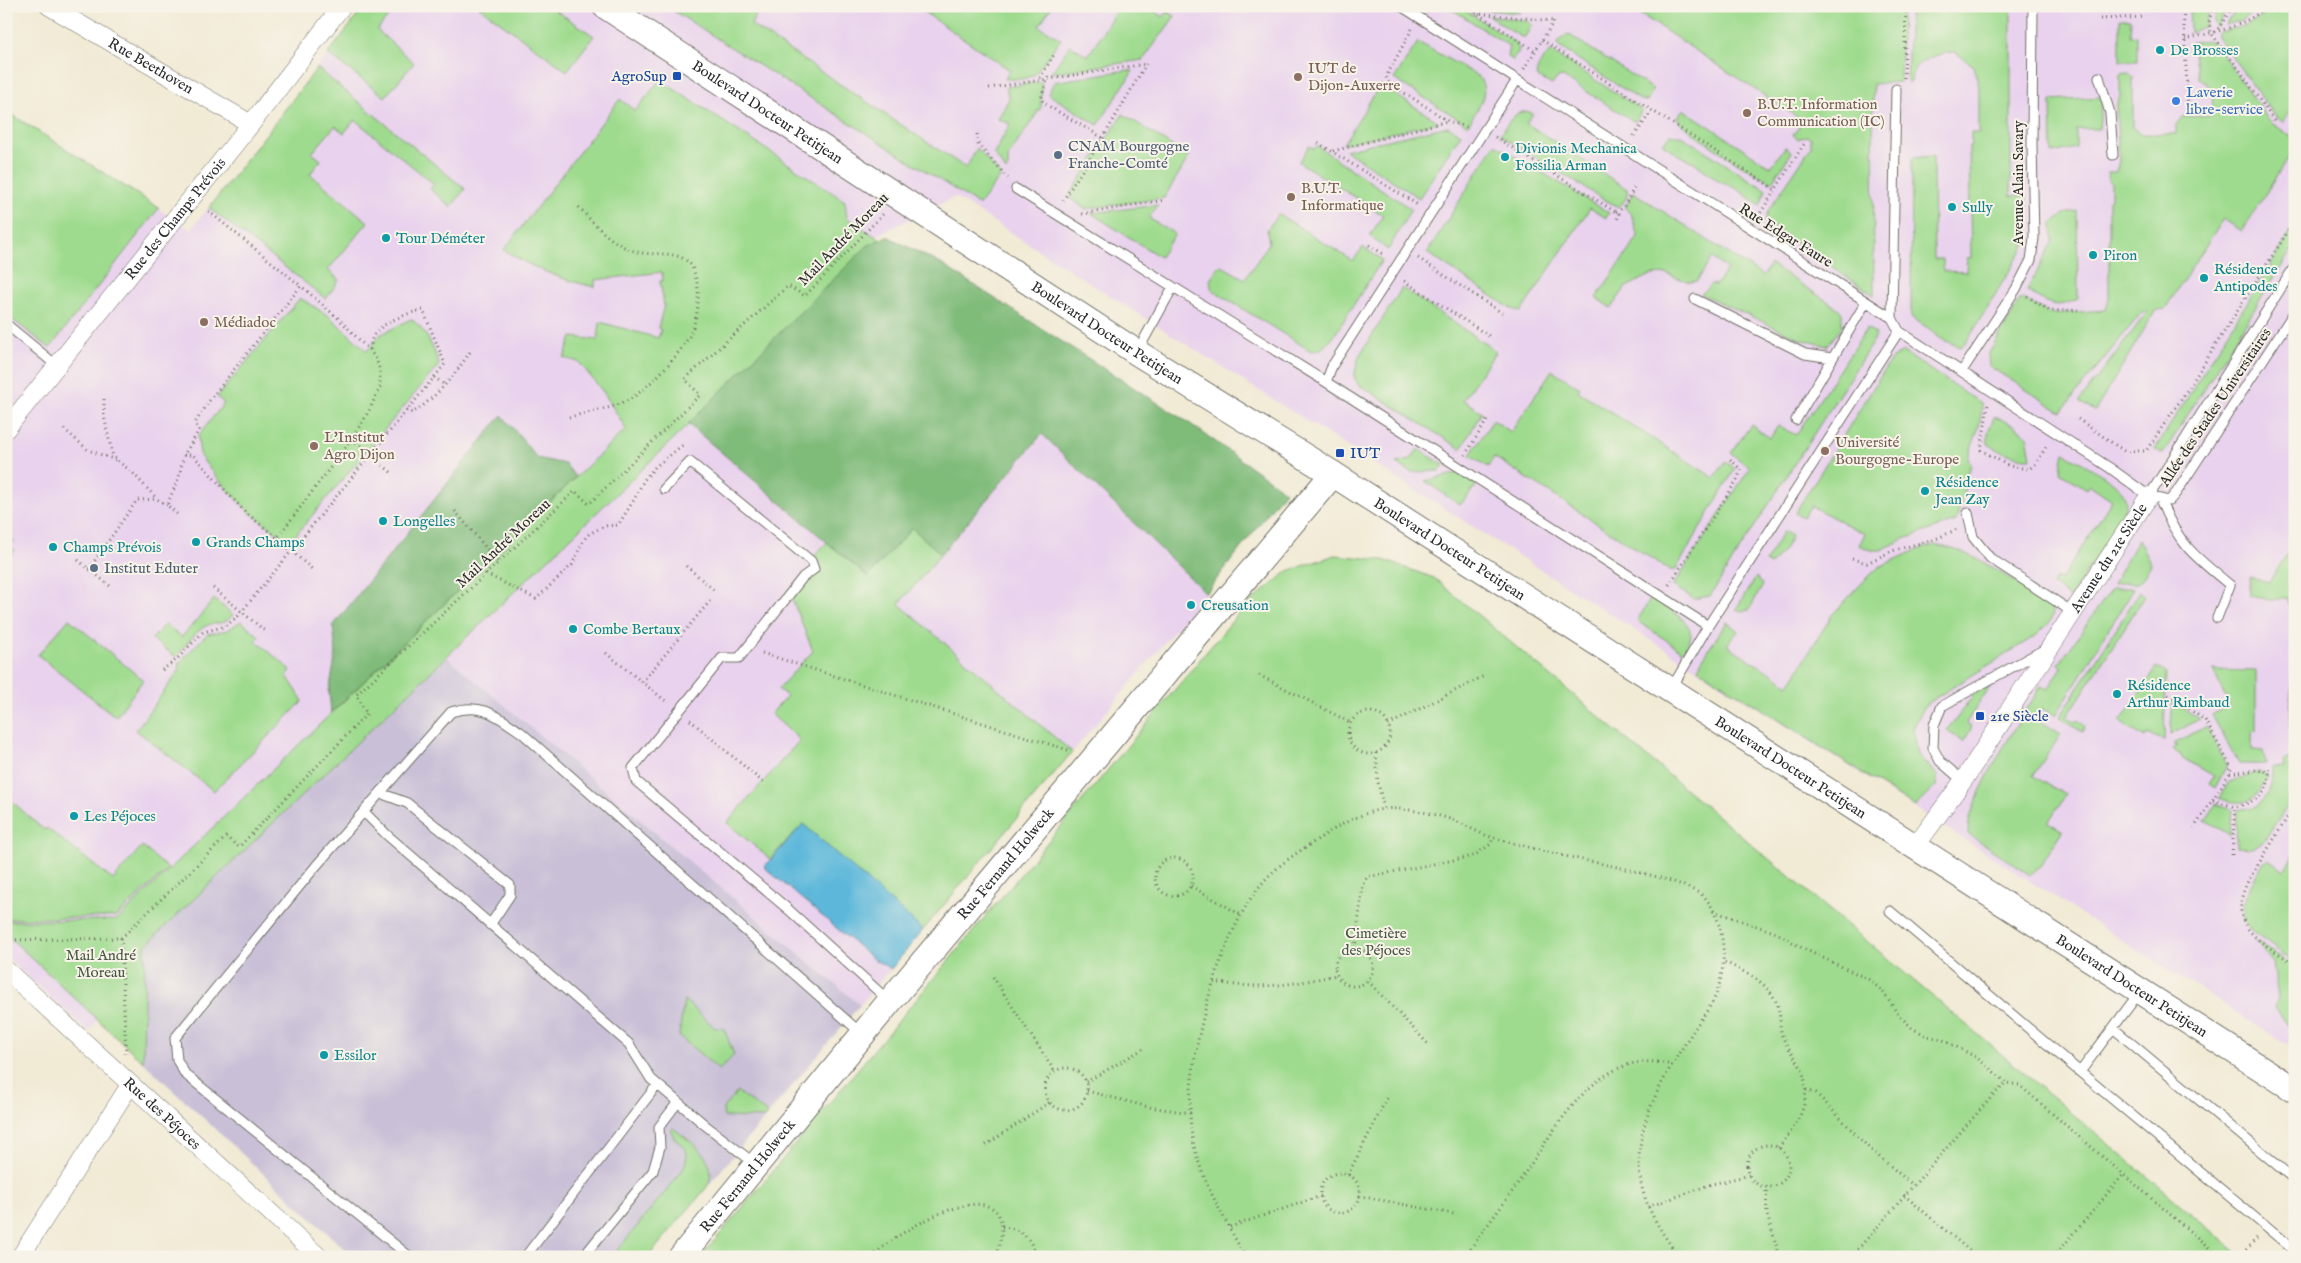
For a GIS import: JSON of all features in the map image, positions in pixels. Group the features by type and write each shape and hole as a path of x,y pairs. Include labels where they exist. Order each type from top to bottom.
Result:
{"main road":[{"name":"Boulevard Docteur Petitjean","path":"605,6 1136,352 1333,474 2295,1090"},
{"name":"Rue Fernand Holweck","path":"681,1257 890,1002 1333,474"}],"street":[{"name":"Rue des Champs Prévois","path":"6,429 251,124 342,6"},
{"name":"Rue Beethoven","path":"56,8 251,124"},
{"name":"Avenue du 21e Siècle","path":"1915,846 1963,781 2074,613 2154,498"},
{"name":"Rue des Péjoces","path":"6,970 319,1257"},
{"path":"20,1257 130,1085"}],"lane":[{"name":"Rue Edgar Faure","path":"1401,6 1892,318"},
{"name":"Avenue Alain Savary","path":"1962,371 2016,289 2031,260 2034,238 2032,144 2033,6"},
{"path":"2099,77 2110,113 2113,155"},
{"path":"1326,382 1332,366 1517,80"},
{"path":"1896,88 1892,318 1899,331 1991,389 2154,498 2194,557 2230,585 2217,618"},
{"path":"1016,189 1326,382 1708,626"},
{"name":"Avenue du 21e Siècle","path":"2154,498 2295,266"},
{"path":"1136,352 1173,287"},
{"path":"1695,299 1805,354 1832,358"},
{"path":"1796,420 1866,302"},
{"name":"Allée des Stades Universitaires","path":"2154,498 2168,501 2176,493 2295,311"},
{"path":"6,324 56,365"},
{"path":"1670,690 1708,626 1899,331"},
{"path":"664,489 690,462 811,562 814,569 803,577 739,658 722,658 633,768 636,781 790,910 890,1002"},
{"path":"1969,517 1973,537 1990,558 2074,613"},
{"path":"1963,781 1940,761 1933,748 1934,725 1942,706 2053,645"},
{"path":"410,1257 185,1074 177,1060 175,1038 316,866 451,712 466,708 492,713 522,733 863,1035"},
{"path":"380,793 407,803 510,885 510,895 490,925"},
{"path":"364,812 387,835 490,925 630,1044 638,1061 657,1085 756,1165"},
{"path":"1890,911 2295,1251"},
{"path":"2080,1072 2141,991"},
{"path":"2113,1028 2295,1180"},
{"path":"525,1257 657,1085"},
{"path":"583,1257 653,1171 660,1147 659,1127 678,1102"}],"path":[{"path":"1466,6 1535,51"},
{"path":"1559,12 1563,6"},
{"path":"1896,88 1904,81 1906,6"},
{"path":"2183,6 2188,109"},
{"path":"2213,6 2209,22 2211,33 2241,72 2274,121"},
{"path":"2218,30 2233,6"},
{"path":"1476,12 1554,21 1517,80"},
{"path":"2185,39 2211,33 2250,20 2261,12"},
{"path":"1418,17 1386,77 1388,82 1448,121 1473,129"},
{"path":"2100,19 2144,17"},
{"path":"1542,40 1650,112 1776,190"},
{"path":"1040,79 1054,53"},
{"path":"989,88 1146,64 1103,138 1065,195 1056,214"},
{"path":"1048,78 1041,99 1044,104 1103,138"},
{"path":"1625,149 1650,112"},
{"path":"1332,151 1448,121"},
{"path":"977,134 978,144 1016,189"},
{"path":"1494,137 1619,214 1617,220"},
{"path":"1318,143 1431,213"},
{"path":"1751,228 1804,144"},
{"path":"1616,212 1622,208 1634,188"},
{"name":"Mail André Moreau","path":"121,938 226,837 239,846 367,714 356,695 575,491 590,504 700,395 685,379 788,286 805,296 899,197"},
{"path":"1065,219 1088,212 1165,200"},
{"path":"568,417 631,398 658,376 690,335 696,313 698,294 695,274 690,263 678,256 638,252 618,243 603,232 578,206"},
{"path":"207,210 339,320 370,351 376,359 380,370 380,386 370,409 352,438 277,538"},
{"path":"2078,419 2124,451 2146,451 2186,392 2295,220"},
{"path":"1418,258 1502,313"},
{"path":"1403,281 1489,336"},
{"path":"167,505 179,476 184,455 199,430 195,424 212,396 300,286"},
{"path":"2016,289 2050,310 2078,310"},
{"path":"162,670 176,660 203,632 226,626 242,612 445,364 423,310 411,312 382,327 373,336 370,351"},
{"path":"407,409 412,413 430,402 445,386 470,352"},
{"path":"434,377 445,386"},
{"path":"1991,389 1981,450 1998,462 2019,469 2029,469 2036,464 2056,432"},
{"path":"104,399 104,416 112,453 116,460"},
{"path":"1458,466 1489,417"},
{"path":"64,429 88,450 116,460 130,471 157,500 167,505 177,514"},
{"path":"352,438 392,473"},
{"path":"486,574 536,600 572,565 583,541 589,534 604,526 618,525 644,480 655,467 684,444"},
{"path":"184,455 193,455 244,511 313,570"},
{"path":"1662,596 1737,480 1740,470 1728,457"},
{"path":"89,569 137,500 157,500"},
{"path":"455,511 498,562"},
{"path":"1852,559 1867,563 1892,551 1938,538 1969,517"},
{"path":"78,560 110,586"},
{"path":"686,566 714,590"},
{"path":"213,588 265,631"},
{"path":"642,682 710,601"},
{"path":"747,648 1095,759"},
{"path":"1259,675 1351,723"},
{"path":"1388,725 1484,676"},
{"path":"2168,695 2205,720 2232,767 2194,828"},
{"path":"1368,712 1380,716 1388,725 1389,739 1382,750 1376,753 1362,753 1351,744 1348,730 1351,723 1361,714 1368,712"},
{"path":"1376,753 1378,782 1384,809"},
{"path":"2213,800 2235,808 2259,798 2266,790 2270,766"},
{"path":"2230,773 2256,770 2270,772"},
{"path":"2295,805 2248,881 2242,892 2240,905 2242,921 2249,932 2295,964"},
{"path":"2232,855 2235,808"},
{"path":"1245,1257 1202,1173 1191,1128 1194,1060 1225,946 1241,915 1265,879 1337,826 1384,809 1446,817 1493,837 1534,849 1635,872 1683,886 1706,898 1720,930 1725,962 1716,995 1664,1078 1641,1131 1640,1176 1648,1207 1679,1257"},
{"path":"1356,948 1362,884 1367,877 1474,856 1491,844 1493,837"},
{"path":"1170,858 1183,860 1188,863 1193,874 1191,886 1182,895 1169,895 1164,892 1159,888 1155,876 1160,864 1170,858"},
{"path":"1191,886 1241,915"},
{"path":"1712,911 1777,933 1802,948 1870,980 1884,992 1898,1014 1912,1028 1976,1057 2007,1083 2019,1085 2220,1257"},
{"path":"6,940 121,938 126,1056"},
{"path":"1356,948 1362,950 1371,958 1373,970 1368,981 1357,986 1350,986 1340,980 1335,968 1338,956 1343,951 1356,948"},
{"path":"1725,962 1750,975 1768,988 1780,1014 1780,1029 1800,1067 1806,1090 1799,1121 1778,1148"},
{"path":"1214,982 1243,988 1269,987 1300,983 1336,974"},
{"path":"993,977 1055,1072"},
{"path":"1368,981 1430,1046"},
{"path":"1086,1082 1143,1050"},
{"path":"1465,1257 1578,1098 1587,1089 1622,1065 1652,1060 1672,1064"},
{"path":"1068,1068 1080,1073 1086,1082 1087,1091 1085,1098 1076,1108 1062,1109 1050,1102 1046,1089 1047,1082 1055,1072 1068,1068"},
{"path":"1850,1257 1994,1094 2007,1083"},
{"path":"1806,1090 1816,1092 1872,1150 1913,1185"},
{"path":"1087,1091 1149,1107 1191,1113"},
{"path":"1348,1175 1388,1096"},
{"path":"986,1145 1050,1102"},
{"path":"1767,1145 1778,1148 1788,1160 1788,1174 1779,1184 1766,1186 1754,1180 1750,1175 1748,1161 1755,1150 1767,1145"},
{"path":"1337,1173 1348,1175 1358,1184 1359,1196 1352,1209 1339,1212 1327,1207 1321,1196 1322,1184 1326,1179 1337,1173"},
{"path":"2054,1257 2124,1174"},
{"path":"1648,1207 1704,1186 1750,1175"},
{"path":"1766,1186 1767,1216 1780,1257"},
{"path":"1904,1195 1977,1257"},
{"path":"1230,1227 1321,1196"},
{"path":"1359,1196 1454,1214"},
{"path":"872,1257 880,1247 904,1230 969,1204 985,1204 993,1209 999,1218 1002,1227 996,1257"},
{"path":"1002,1227 1020,1231 1029,1240 1035,1257"},
{"path":"2239,1257 2257,1238"}],"shaded area":[{"name":"Université Bourgogne-Europe","path":"365,6 2295,6 2295,1050 955,197 881,233 144,946 89,1032 6,957 6,111 191,230"},
{"path":"688,424 868,577 912,527 941,554 1042,433 1206,593 860,1005 447,657"},
{"path":"447,657 860,1005 648,1257 353,1257 143,1062 144,946"}],"green space":[{"path":"365,6 397,6 377,30 414,63 385,97 328,54"},
{"path":"478,6 549,6 594,36 567,71"},
{"path":"666,6 724,6 728,9 731,6 753,6 758,10 751,25 966,168 977,148 1001,176 979,205"},
{"path":"915,6 1052,6 1039,26 1061,39 1034,75 1023,79 1005,79 1010,70"},
{"path":"1119,6 1147,6 1163,17 1167,12 1175,16 1143,60 1051,73 1070,45 1088,56"},
{"path":"1447,6 1459,6 1517,44 1519,51 1513,60 1507,57 1509,46"},
{"path":"1473,6 1510,6 1520,13 1477,9"},
{"path":"1628,6 1902,6 1900,82 1873,84 1874,295 1765,222 1768,211 1811,147 1811,138 1806,136 1798,139 1793,135 1803,121"},
{"path":"1910,6 2011,6 2011,196 2027,195 2029,236 1966,343 1960,347 1937,337 1931,330 1911,317 1912,158 1933,156 1934,259 1943,259 1943,271 1966,272 1967,258 1971,258 1969,146 1971,146 1971,132 1979,134 1979,86 1974,66 1955,52 1940,54 1920,63 1912,74 1911,82 1907,82"},
{"path":"2189,6 2210,6 2205,26 2190,33"},
{"path":"2218,6 2229,6 2216,28 2213,21"},
{"path":"2238,6 2262,6 2241,21 2225,25"},
{"path":"2273,6 2290,6 2295,9 2295,104 2283,122 2276,117 2216,35 2218,32 2241,27 2255,20 2268,12"},
{"path":"1489,16 1527,21 1532,25 1525,37 1521,37"},
{"path":"2120,19 2131,19 2130,36 2137,35 2137,61 2120,61"},
{"path":"1568,34 1653,89 1647,101 1640,100 1558,46 1558,41"},
{"path":"2213,41 2270,122 2295,139 2295,147 2242,231 2223,219 2165,309 2156,310 2095,411 2079,402 2148,311 2142,312 2061,412 1989,366 1988,355 2021,298 2051,314 2106,310 2109,299 2109,199 2111,198 2111,182 2108,181 2108,172 2116,172 2119,161 2116,106 2120,96 2120,74 2128,73 2133,76 2133,128 2141,134 2176,134 2176,125 2182,117 2212,116 2213,89 2199,78 2191,42"},
{"path":"1418,42 1478,76 1484,89 1482,101 1468,125 1394,79"},
{"path":"1550,51 1642,110 1635,122 1563,77 1557,78 1552,85 1536,76 1538,67"},
{"path":"317,68 465,189 451,207 430,189 434,184 355,120 344,133 335,126 312,153 321,160 310,174 368,222 328,270 339,280 326,299 209,208"},
{"path":"1127,70 1133,71 1098,125 1048,94 1054,82"},
{"path":"660,80 845,201 847,218 881,240 145,946 143,1062 6,934 6,921 117,920 626,429 604,393 579,362 564,358 572,337 598,340 600,322 658,338 661,330 658,328 664,305 660,281 663,281 662,272 595,280 595,287 548,273 504,250 620,99 635,111"},
{"path":"1042,82 1041,107 1008,157 1008,168 1006,171 994,154 1010,124 998,119 1009,99 1006,87"},
{"path":"1380,85 1439,122 1343,144"},
{"path":"2102,97 2099,129 2076,129 2076,148 2052,153 2051,100"},
{"path":"1683,109 1771,167 1785,147 1792,152 1772,182 1693,133 1677,118"},
{"path":"6,111 159,208 50,348 6,315"},
{"path":"1527,111 1533,114 1526,123 1627,189 1627,196 1619,207 1500,135 1514,116"},
{"path":"1123,114 1189,157 1164,198 1085,209 1070,198 1071,193"},
{"path":"1448,126 1461,134 1419,198 1345,150"},
{"path":"1670,134 1683,137 1766,190 1760,206 1736,188 1720,182 1694,162 1680,156 1663,144"},
{"path":"1495,144 1609,213 1606,218 1590,208 1521,312 1510,308 1427,253"},
{"path":"1309,146 1314,149 1317,146 1411,209 1388,250 1370,236 1383,215 1299,162"},
{"path":"1633,192 1763,276 1770,264 1839,309 1842,313 1842,327 1827,346 1801,339 1701,294 1711,284 1716,285 1727,269 1712,258 1697,281 1690,282 1666,274 1651,275 1626,287 1611,308 1596,298 1638,237 1631,213 1625,208"},
{"path":"1158,205 1150,219 1175,234 1160,257 1091,213"},
{"path":"2077,211 2078,299 2057,305 2051,304 2027,291 2053,241 2052,223 2064,214"},
{"path":"1278,214 1353,261 1363,247 1382,260 1332,339 1320,350 1311,351 1212,290 1210,280 1220,265 1245,279 1269,243 1267,230"},
{"path":"2295,226 2295,245 2163,454 2155,449"},
{"path":"887,236 941,264 1189,423 1285,491 1206,593 1042,434 941,554 912,528 868,577 688,424 867,246"},
{"path":"1402,288 1496,351 1463,400 1482,412 1461,449 1358,384 1354,377 1359,356"},
{"path":"300,298 329,316 367,351 380,335 411,319 421,328 429,340 439,365 290,542 249,512 216,477 200,456 198,436 224,403 217,397"},
{"path":"1867,328 1876,334 1874,340 1710,596 1694,599 1673,586 1750,468 1731,453 1751,425 1770,438 1778,426 1796,435"},
{"path":"1903,352 1982,404 1980,423 1968,458 1971,464 1956,521 1904,539 1881,550 1871,550 1859,545 1865,534 1811,506 1803,517 1795,513 1892,358"},
{"path":"1552,370 1580,388 1578,391 1714,478 1726,461 1735,469 1675,571 1668,569 1494,457 1488,467 1470,455 1493,420 1511,432"},
{"path":"502,415 537,458 565,464 576,477 331,713 329,692 336,653 333,626"},
{"path":"1994,417 2014,425 2027,435 2031,458 2009,454 1988,444 1988,432"},
{"path":"1418,449 1444,465 1439,471 1411,472 1396,463 1410,460"},
{"path":"2064,453 2098,472 2116,485 2122,491 2126,502 2122,516 2070,598 2052,585 2056,578 2061,580 2112,500 2090,485 2087,489 2060,472"},
{"path":"1458,473 1477,485 1460,505 1425,481"},
{"path":"912,527 941,554 899,604 1072,752 923,930 803,824 770,859 727,823 800,740 771,714 787,696 778,689 813,651 792,599 821,562 814,556 827,542 868,577"},
{"path":"1784,531 1791,536 1784,550 1771,565 1765,562"},
{"path":"6,534 14,541 10,546 15,550 6,560"},
{"path":"2138,539 2151,564 2139,582 2113,584"},
{"path":"2295,542 2295,605 2288,605 2287,599 2266,599 2250,596 2250,577 2269,582"},
{"path":"1934,545 1964,553 1993,568 2047,603 2053,613 2050,622 2037,635 1926,704 1913,728 1918,755 1938,776 1936,786 1915,807 1699,669 1701,661 1727,622 1738,631 1727,645 1789,685 1832,615 1862,583 1879,567 1914,551"},
{"name":"Cimetière des Péjoces","path":"1335,555 1383,560 1434,578 2243,1257 701,1257 1244,607 1288,571"},
{"path":"1756,577 1763,585 1749,610 1742,611 1736,609"},
{"path":"2112,588 2134,588 2056,715 2043,709 2037,719 2061,734 2033,776 2066,795 2048,822 2063,831 2040,866 2030,875 1968,834 1970,819 1985,781 2021,718 2041,686 2048,689 2062,667 2059,664"},
{"path":"2140,591 2145,596 2067,717 2075,722 2078,720 2085,726 2082,732 2060,717"},
{"path":"1651,598 1662,602 1688,626 1691,637 1683,651 1637,621"},
{"path":"214,599 233,615 226,621 204,627 192,637 176,657 152,639 165,624 182,637"},
{"path":"69,619 143,680 116,717 38,655"},
{"path":"241,621 259,636 256,641 291,670 287,676 303,701 214,791 136,730 178,672 180,662 207,634 228,630"},
{"path":"2294,621 2295,795 2262,843 2252,848 2236,847 2237,810 2254,807 2261,803 2270,789 2272,767 2285,768 2284,760 2293,758 2294,729 2290,729"},
{"path":"2157,667 2166,673 2164,740 2147,734 2145,738 2120,722"},
{"path":"2213,670 2256,671 2256,731 2252,732 2252,750 2263,751 2266,764 2239,764 2212,715 2229,705"},
{"path":"1992,684 1966,723 1972,728 1963,742 1947,730 1975,693"},
{"path":"2173,702 2200,719 2170,735"},
{"path":"2206,726 2227,765 2215,788 2209,784 2214,776 2181,757 2172,749 2178,746 2174,744"},
{"path":"2259,772 2267,776 2264,785 2255,797 2243,802 2219,798 2229,782"},
{"path":"6,796 43,829 48,829 113,880 142,846 168,869 116,917 6,919"},
{"path":"2216,804 2232,810 2230,835 2205,820"},
{"path":"2295,853 2295,962 2252,932 2242,917 2244,898 2263,863 2268,860 2284,870"},
{"path":"2255,941 2295,966 2295,1027 2288,1024 2275,1008 2278,997 2273,963"},
{"path":"684,1000 715,1028 724,1029 734,1055 719,1070 679,1036"},
{"path":"737,1092 768,1114 765,1118 724,1117 723,1108"},
{"path":"673,1128 696,1146 707,1160 710,1168 710,1177 707,1187 648,1257 612,1257 682,1171 687,1154 684,1146 673,1136 671,1130"}],"water":[{"path":"803,824 923,930 891,969 873,959 764,867"}],"place":[{"name":"De Brosses","path":"2160,50"},
{"name":"AgroSup","path":"677,76"},
{"name":"IUT de Dijon-Auxerre","path":"1298,77"},
{"name":"Laverie libre-service","path":"2176,101"},
{"name":"B.U.T. Information Communication (IC)","path":"1747,113"},
{"name":"CNAM Bourgogne Franche-Comté","path":"1058,155"},
{"name":"Divionis Mechanica Fossilia Arman","path":"1505,157"},
{"name":"B.U.T. Informatique","path":"1291,197"},
{"name":"Sully","path":"1952,207"},
{"name":"Tour Déméter","path":"386,238"},
{"name":"Piron","path":"2093,255"},
{"name":"Résidence Antipodes","path":"2204,278"},
{"name":"Médiadoc","path":"204,322"},
{"name":"L'Institut Agro Dijon","path":"314,446"},
{"name":"Université Bourgogne-Europe","path":"1825,451"},
{"name":"IUT","path":"1340,453"},
{"name":"Résidence Jean Zay","path":"1925,491"},
{"name":"Longelles","path":"383,521"},
{"name":"Grands Champs","path":"196,542"},
{"name":"Champs Prévois","path":"53,547"},
{"name":"Institut Eduter","path":"94,568"},
{"name":"Creusation","path":"1191,605"},
{"name":"Combe Bertaux","path":"573,629"},
{"name":"Résidence Arthur Rimbaud","path":"2117,694"},
{"name":"21e Siècle","path":"1980,716"},
{"name":"Les Péjoces","path":"74,816"},
{"name":"Essilor","path":"324,1055"}]}
